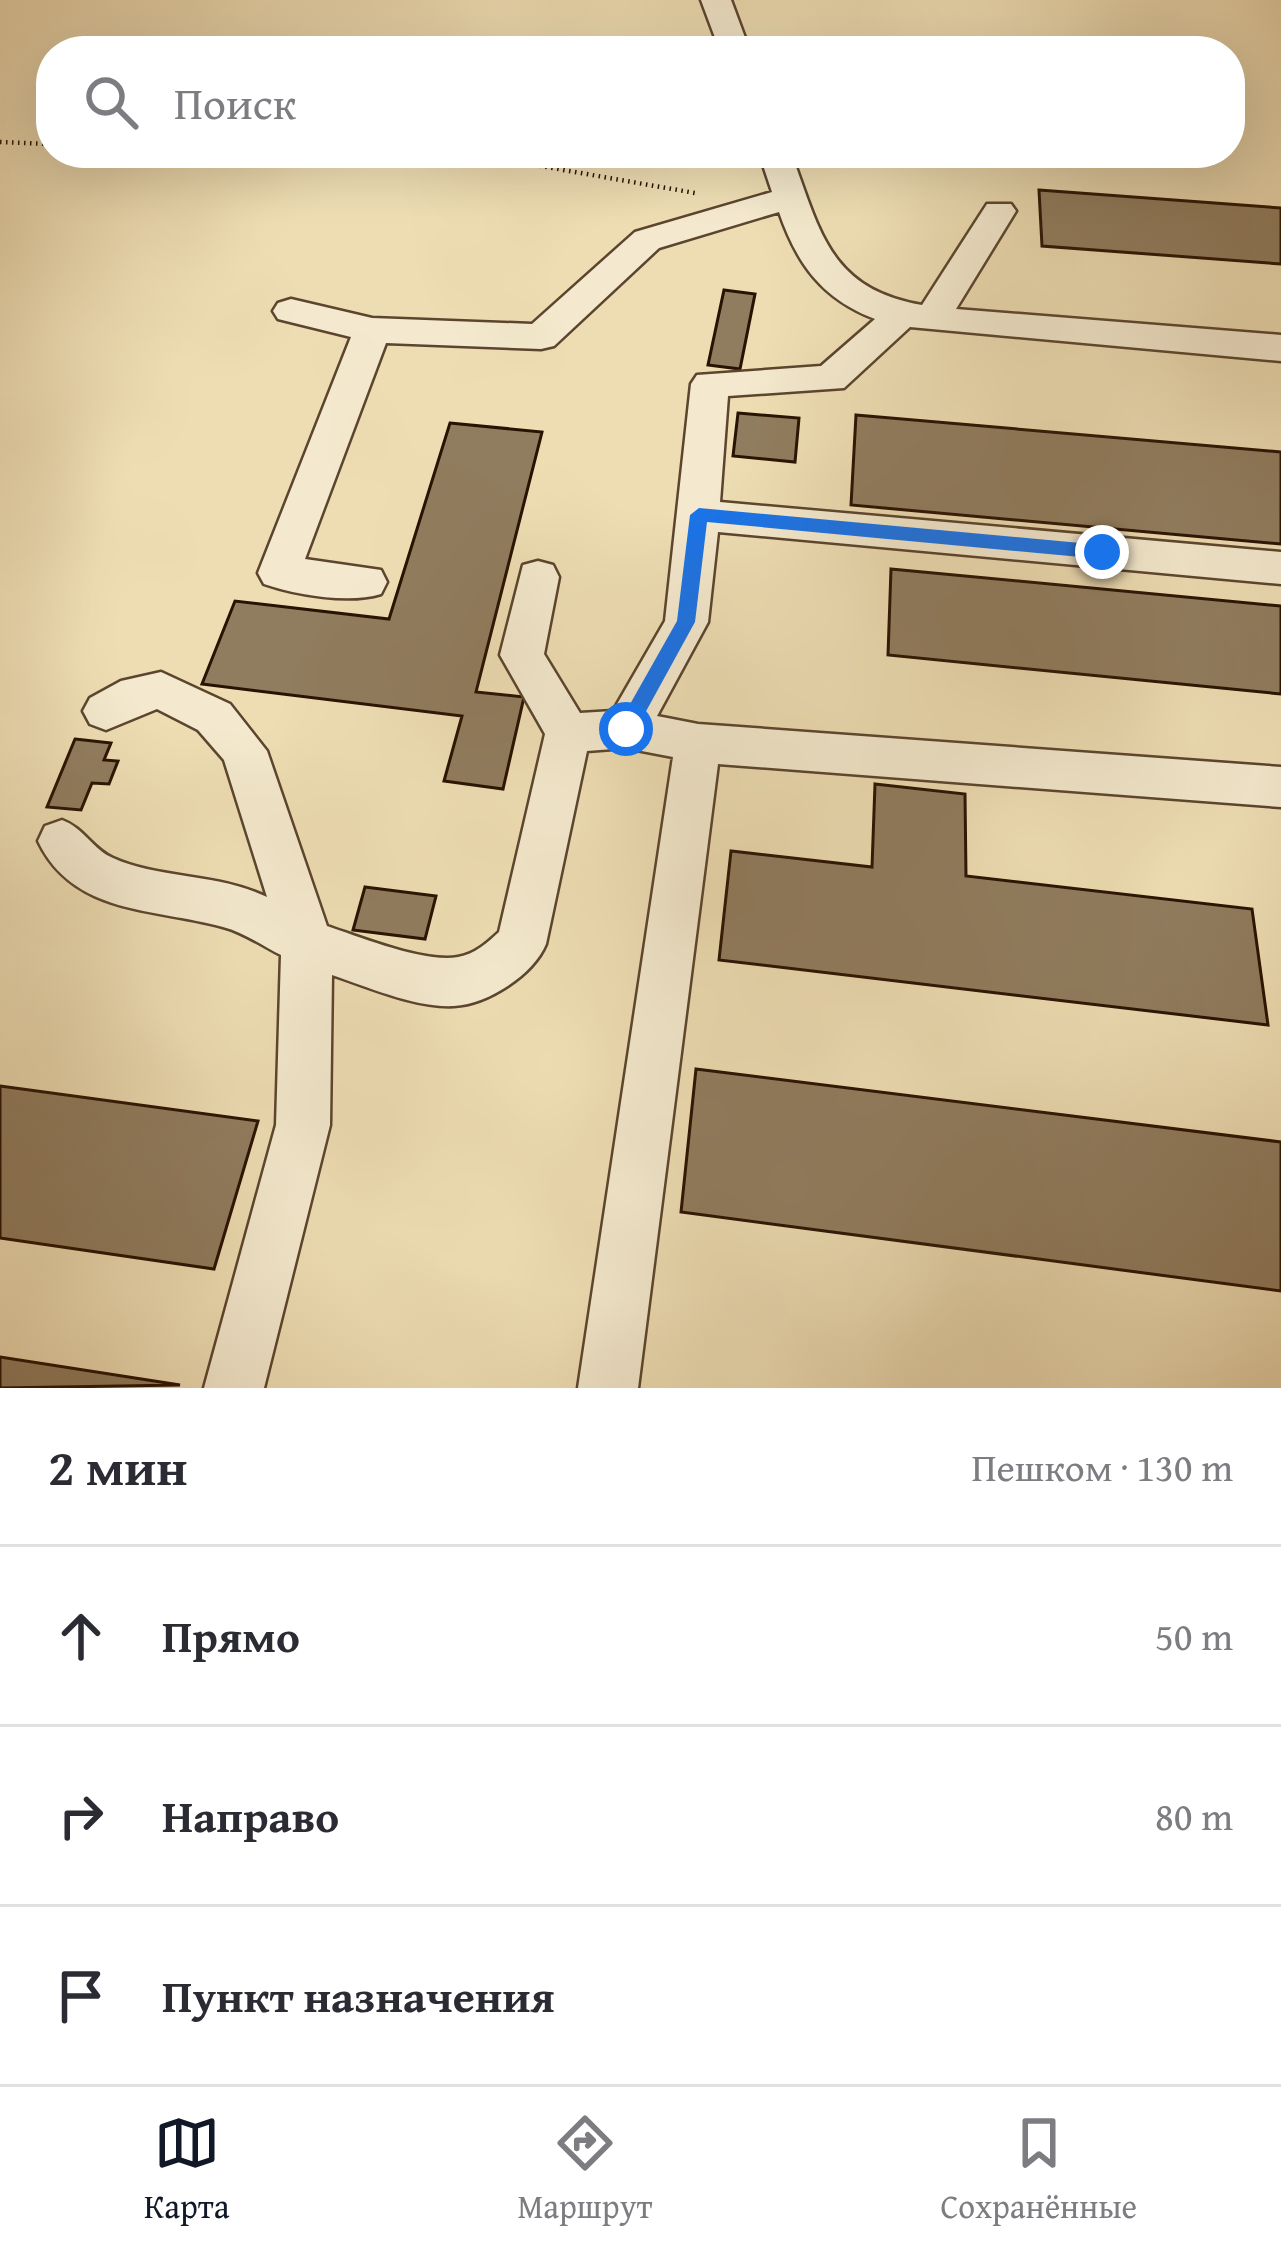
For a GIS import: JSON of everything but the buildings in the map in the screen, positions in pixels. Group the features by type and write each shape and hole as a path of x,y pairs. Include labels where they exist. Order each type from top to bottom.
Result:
{"street":[{"path":"716,0 729,36"},
{"path":"780,168 816,260 852,300 916,318 1281,349"},
{"path":"291,311 372,330 541,337 647,240 791,197"},
{"path":"626,729 686,622 710,384 830,379 916,318 999,211"},
{"path":"366,582 279,573 372,330"},
{"path":"699,515 1281,568"},
{"path":"62,842 97,877 238,907 307,943 393,970 454,982 500,965 521,944 568,733 522,656 538,578"},
{"path":"106,711 137,694 161,690 214,717 244,751 307,943 303,1125 234,1388"},
{"path":"568,733 626,729 698,743 1281,787"},
{"path":"608,1388 698,743"}],"path":[{"path":"0,142 36,143"},
{"path":"555,168 620,175 706,195"}],"route":[{"path":"626,729 686,622 699,515 1102,552"}]}
